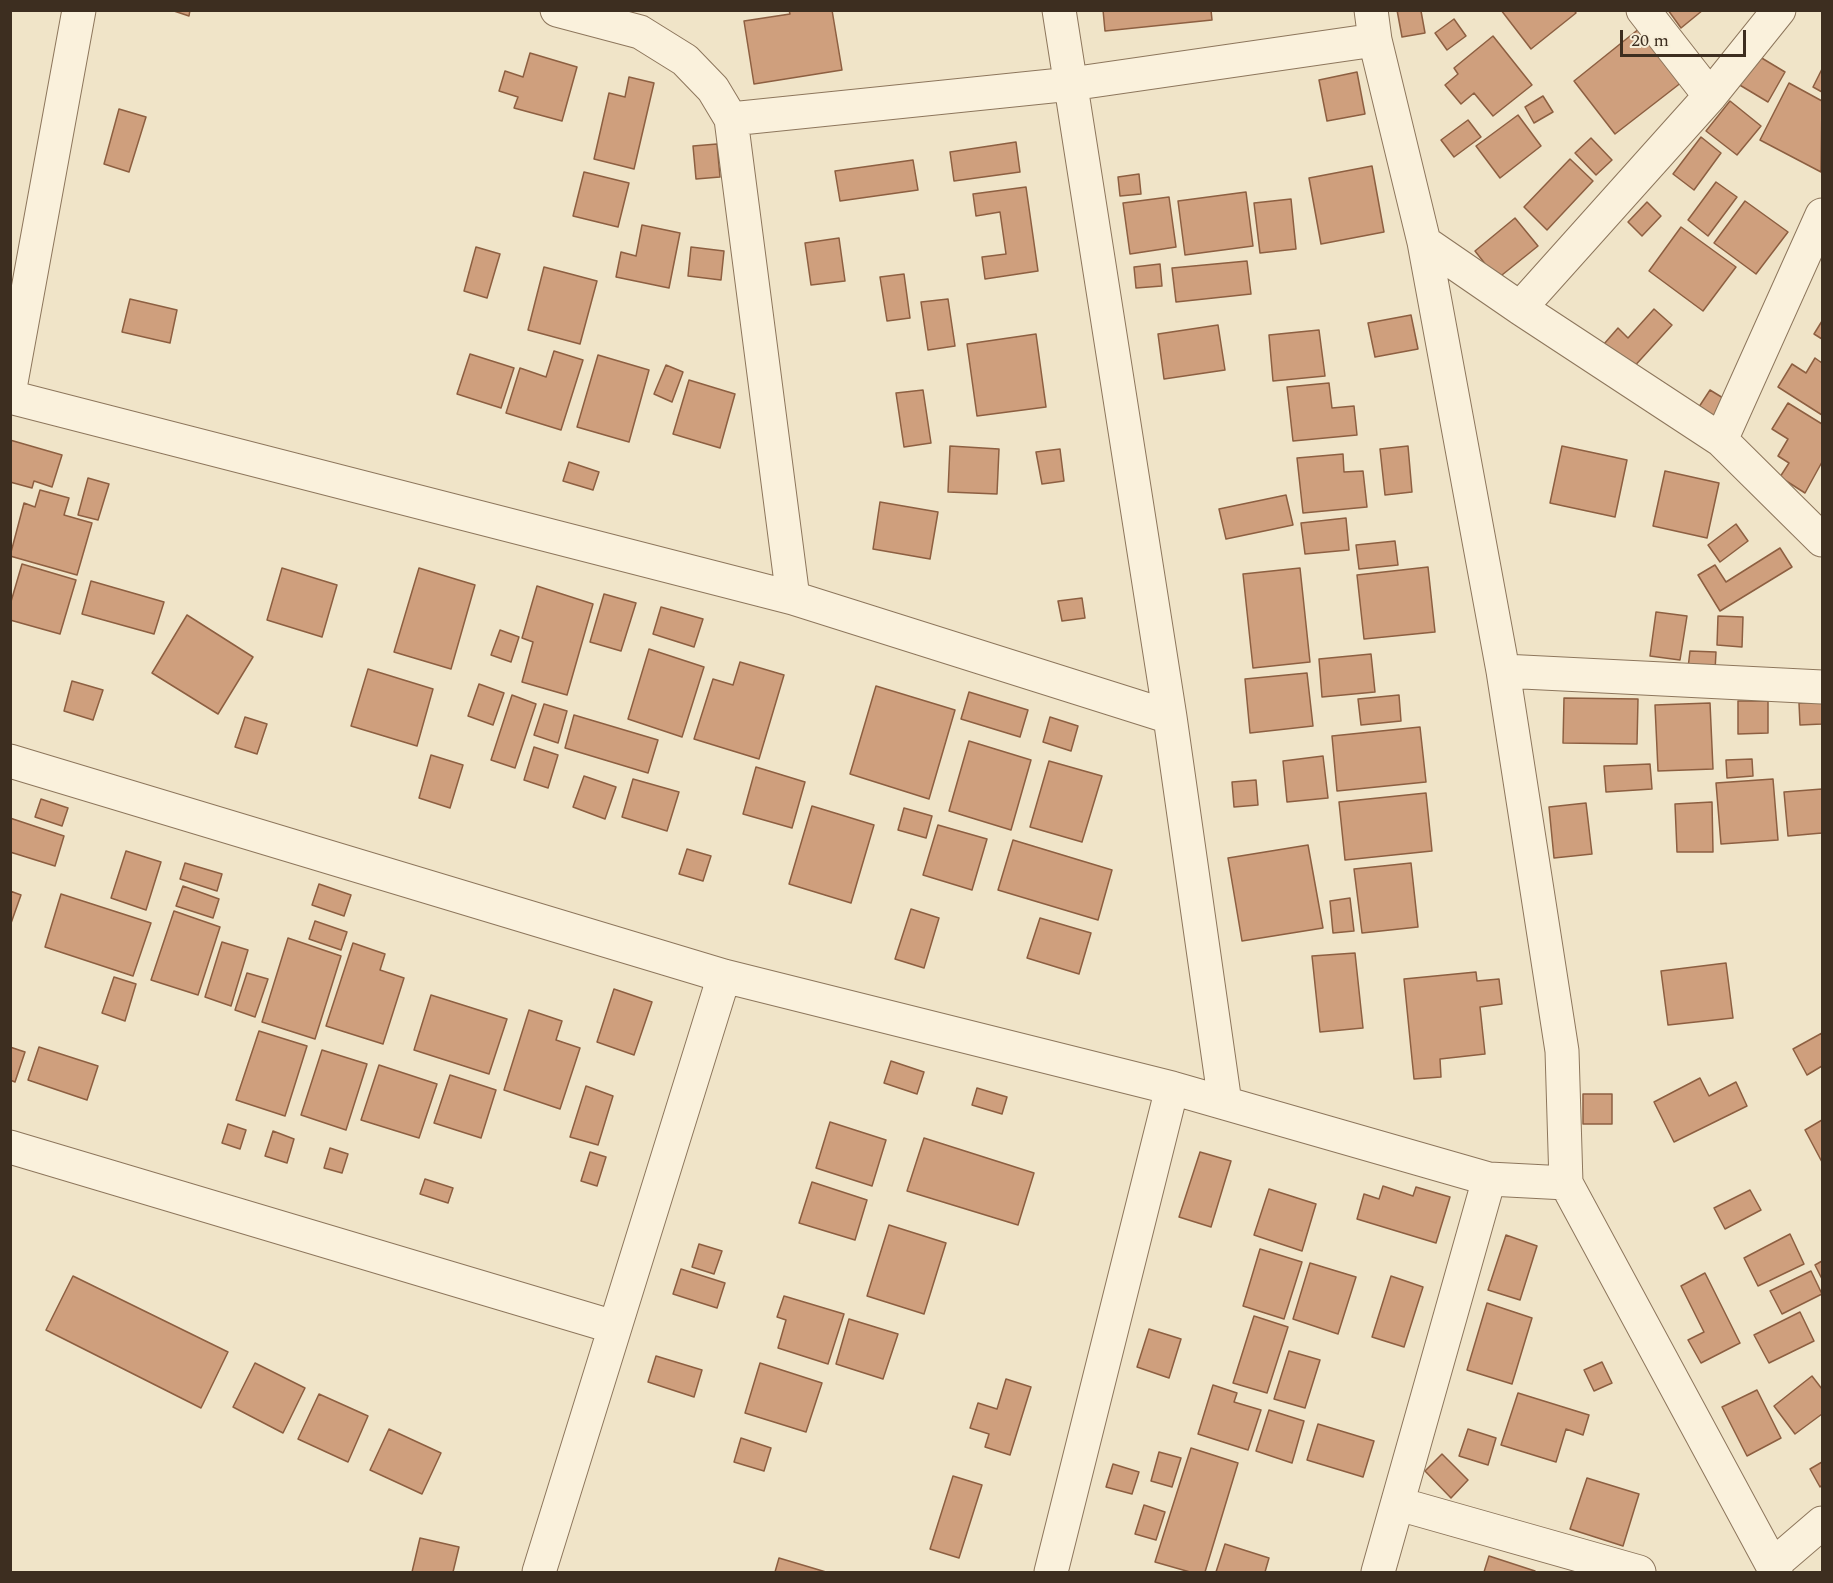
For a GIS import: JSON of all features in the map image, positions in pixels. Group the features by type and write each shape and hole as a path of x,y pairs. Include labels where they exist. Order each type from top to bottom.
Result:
{"street":[{"path":"10,388 79,10"},
{"path":"557,10 640,32 685,60 713,89 731,119 793,598"},
{"path":"1059,10 1170,717 1225,1103"},
{"path":"1643,10 1710,96"},
{"path":"1520,308 1710,96 1779,10"},
{"path":"731,119 1071,84 1373,25 1424,242 1503,671 1562,1051 1566,1183 1774,1569 1822,1523"},
{"path":"1721,440 1822,215"},
{"path":"1424,242 1721,440 1822,540"},
{"path":"10,397 793,598 1170,717"},
{"path":"1503,671 1822,687"},
{"path":"10,761 724,976 1172,1088 1489,1179 1566,1183"},
{"path":"538,1572 724,976"},
{"path":"1051,1572 1172,1088"},
{"path":"10,1147 614,1327"},
{"path":"1378,1572 1489,1179"},
{"path":"1399,1504 1639,1572"}],"building":[{"path":"171,10 190,10 189,16"},
{"path":"789,10 832,10 842,70 754,84 744,21 790,14"},
{"path":"1103,10 1211,10 1212,20 1105,31"},
{"path":"1397,10 1423,10 1421,11 1425,33 1402,37"},
{"path":"1501,10 1574,10 1576,13 1531,49"},
{"path":"1668,10 1703,10 1681,28"},
{"path":"1454,19 1466,36 1447,50 1435,33"},
{"path":"1640,28 1682,82 1615,134 1574,81"},
{"path":"1493,36 1532,85 1493,116 1474,93 1461,104 1445,85 1458,74 1454,68"},
{"path":"530,53 577,67 562,121 514,108 518,97 499,91 505,71 523,77"},
{"path":"1755,54 1785,72 1768,102 1738,84"},
{"path":"1822,69 1822,92 1813,87"},
{"path":"1357,72 1365,114 1327,121 1319,80"},
{"path":"629,77 654,83 634,169 594,159 609,93 625,97"},
{"path":"1789,83 1822,101 1821,172 1760,140"},
{"path":"1543,96 1553,112 1534,123 1525,107"},
{"path":"1730,101 1761,126 1737,155 1706,131"},
{"path":"119,109 146,117 129,172 104,164"},
{"path":"1518,115 1541,146 1500,178 1476,146"},
{"path":"1468,120 1481,137 1454,157 1441,140"},
{"path":"1701,137 1721,153 1694,190 1673,174"},
{"path":"1591,138 1612,160 1596,175 1575,153"},
{"path":"1016,142 1020,172 954,181 950,152"},
{"path":"717,144 720,177 696,179 693,146"},
{"path":"1570,159 1593,181 1547,230 1524,207"},
{"path":"913,160 918,190 840,201 835,171"},
{"path":"1372,166 1384,232 1321,244 1309,178"},
{"path":"584,172 629,183 618,227 573,216"},
{"path":"1139,174 1141,194 1120,196 1118,177"},
{"path":"1716,182 1737,197 1708,236 1688,220"},
{"path":"1026,187 1038,271 985,279 982,257 1006,254 1000,212 976,216 973,194"},
{"path":"1246,192 1253,246 1185,255 1178,201"},
{"path":"1169,197 1176,247 1130,254 1123,203"},
{"path":"1291,199 1296,249 1260,253 1254,203"},
{"path":"1745,201 1788,232 1756,274 1714,243"},
{"path":"1647,202 1661,216 1642,236 1628,222"},
{"path":"1515,218 1538,246 1497,279 1475,251"},
{"path":"642,225 680,233 669,288 616,277 621,252 636,256"},
{"path":"1681,227 1736,267 1703,311 1649,271"},
{"path":"839,238 845,281 811,285 805,243"},
{"path":"476,247 500,254 487,298 464,291"},
{"path":"691,247 724,251 721,280 688,276"},
{"path":"1247,261 1251,294 1176,302 1172,268"},
{"path":"1160,264 1162,286 1136,288 1134,267"},
{"path":"544,267 597,281 580,344 528,330"},
{"path":"904,274 910,318 887,321 880,277"},
{"path":"130,299 177,310 170,343 122,332"},
{"path":"948,299 955,346 928,350 921,302"},
{"path":"1654,309 1672,325 1631,370 1604,344 1618,328 1628,338"},
{"path":"1411,315 1418,349 1375,357 1368,323"},
{"path":"1822,321 1822,339 1814,334"},
{"path":"1218,325 1225,370 1164,379 1158,334"},
{"path":"1319,330 1325,376 1273,381 1269,335"},
{"path":"1036,334 1046,407 977,416 967,344"},
{"path":"554,351 583,360 561,430 506,413 520,368 546,377"},
{"path":"470,354 514,368 501,408 457,394"},
{"path":"598,355 649,370 629,442 577,427"},
{"path":"1815,358 1822,363 1822,415 1778,387 1792,364 1806,373"},
{"path":"666,365 683,372 672,402 654,394"},
{"path":"689,380 735,394 720,448 673,434"},
{"path":"1329,383 1332,408 1354,406 1357,435 1293,441 1287,387"},
{"path":"923,390 931,443 904,447 896,393"},
{"path":"1710,390 1728,401 1713,424 1695,413"},
{"path":"1788,403 1822,424 1822,462 1805,493 1780,477 1789,463 1778,456 1788,439 1772,429"},
{"path":"10,440 62,455 52,487 34,481 32,488 10,482"},
{"path":"950,446 999,449 997,494 948,492"},
{"path":"1408,446 1412,492 1385,495 1380,449"},
{"path":"1562,446 1627,460 1615,517 1550,503"},
{"path":"1060,449 1064,481 1042,484 1036,452"},
{"path":"1343,454 1344,472 1363,471 1367,507 1303,513 1297,458"},
{"path":"569,462 599,472 593,490 563,481"},
{"path":"1665,471 1719,483 1707,538 1653,526"},
{"path":"88,478 109,484 98,520 78,515"},
{"path":"40,490 69,498 64,515 92,523 77,575 10,556 24,503 35,507"},
{"path":"1286,495 1293,525 1226,539 1219,509"},
{"path":"880,502 938,512 930,559 873,549"},
{"path":"1346,518 1349,550 1305,554 1301,523"},
{"path":"1736,524 1748,541 1720,562 1708,545"},
{"path":"1395,541 1398,565 1359,569 1356,545"},
{"path":"1780,548 1792,567 1720,611 1698,575 1715,565 1726,582"},
{"path":"22,564 76,580 60,634 10,620 10,605"},
{"path":"1428,567 1435,632 1364,639 1357,575"},
{"path":"282,568 337,585 322,637 267,620"},
{"path":"419,568 475,585 451,669 394,652"},
{"path":"1300,568 1310,662 1253,668 1243,574"},
{"path":"91,581 164,602 154,634 82,614"},
{"path":"537,586 593,604 567,695 522,682 533,642 522,638"},
{"path":"604,594 636,603 621,651 590,642"},
{"path":"1082,598 1085,618 1062,621 1058,601"},
{"path":"661,607 703,619 694,647 653,634"},
{"path":"1656,612 1687,616 1680,660 1650,656"},
{"path":"187,615 253,657 218,714 152,673"},
{"path":"1718,616 1743,617 1742,647 1717,645"},
{"path":"500,630 519,637 511,662 491,655"},
{"path":"649,649 704,667 682,737 628,719"},
{"path":"1690,651 1716,652 1715,671 1688,668"},
{"path":"1371,654 1375,692 1322,697 1319,659"},
{"path":"740,662 784,675 759,759 694,739 713,679 733,685"},
{"path":"368,669 433,689 417,746 351,726"},
{"path":"1307,673 1313,726 1250,733 1245,679"},
{"path":"72,681 103,690 93,720 64,711"},
{"path":"479,684 504,693 493,725 468,716"},
{"path":"876,686 955,710 929,799 850,774"},
{"path":"969,692 1028,710 1020,737 961,719"},
{"path":"512,695 536,704 515,768 491,760"},
{"path":"1399,695 1401,721 1361,725 1358,699"},
{"path":"1564,698 1638,699 1637,744 1563,743"},
{"path":"1738,701 1768,701 1768,733 1738,734"},
{"path":"1822,702 1822,724 1800,725 1799,703"},
{"path":"1710,703 1713,769 1658,771 1655,705"},
{"path":"544,704 567,711 558,743 534,735"},
{"path":"574,715 658,740 648,773 565,748"},
{"path":"245,717 267,724 257,754 235,747"},
{"path":"1050,717 1078,726 1071,751 1043,742"},
{"path":"1420,727 1426,782 1337,791 1332,736"},
{"path":"969,741 1031,760 1011,830 949,811"},
{"path":"534,747 558,755 548,788 524,780"},
{"path":"431,755 463,765 450,808 419,798"},
{"path":"1323,756 1328,798 1287,802 1283,761"},
{"path":"1752,759 1753,776 1727,778 1726,760"},
{"path":"1049,761 1102,776 1082,842 1030,827"},
{"path":"1650,764 1652,789 1606,792 1604,766"},
{"path":"756,767 805,782 792,828 743,814"},
{"path":"584,776 616,787 605,819 573,807"},
{"path":"633,779 679,792 667,831 622,817"},
{"path":"1773,779 1778,840 1721,844 1716,783"},
{"path":"1256,780 1258,805 1234,807 1232,782"},
{"path":"1822,789 1822,833 1788,836 1784,792"},
{"path":"1426,793 1432,851 1345,860 1339,802"},
{"path":"41,799 68,808 62,826 35,817"},
{"path":"1712,802 1713,852 1677,852 1675,804"},
{"path":"1586,803 1592,854 1554,858 1549,807"},
{"path":"812,806 874,825 851,903 789,884"},
{"path":"904,808 932,816 926,838 898,830"},
{"path":"10,818 64,836 55,866 10,852"},
{"path":"938,825 987,839 972,890 923,875"},
{"path":"1013,840 1112,870 1098,920 998,890"},
{"path":"1308,845 1323,928 1242,941 1228,858"},
{"path":"687,849 711,856 703,881 679,874"},
{"path":"126,851 161,862 146,910 111,898"},
{"path":"185,863 222,874 217,891 180,879"},
{"path":"1411,863 1418,927 1362,933 1354,869"},
{"path":"319,884 351,895 344,916 312,905"},
{"path":"183,886 219,899 213,918 176,906"},
{"path":"10,891 21,895 10,926"},
{"path":"61,894 151,923 133,976 45,947"},
{"path":"1350,898 1354,931 1333,933 1330,901"},
{"path":"911,909 939,918 924,968 895,959"},
{"path":"174,911 220,927 198,995 151,980"},
{"path":"1040,918 1091,933 1079,974 1027,958"},
{"path":"315,921 347,932 341,950 309,939"},
{"path":"288,938 341,956 315,1039 262,1022"},
{"path":"222,942 248,950 231,1006 205,997"},
{"path":"353,943 385,954 380,970 404,978 383,1044 326,1026"},
{"path":"1355,953 1363,1028 1320,1032 1312,956"},
{"path":"1726,963 1733,1018 1668,1025 1661,971"},
{"path":"1476,972 1477,981 1499,979 1502,1004 1480,1007 1485,1054 1440,1059 1441,1077 1414,1079 1404,979"},
{"path":"247,973 268,979 255,1017 235,1010"},
{"path":"114,977 136,984 125,1021 102,1013"},
{"path":"614,989 652,1002 634,1055 597,1042"},
{"path":"431,995 507,1019 489,1074 414,1050"},
{"path":"529,1010 562,1021 556,1040 580,1048 560,1109 504,1090"},
{"path":"259,1031 307,1046 285,1116 236,1100"},
{"path":"1822,1033 1822,1066 1807,1075 1793,1049"},
{"path":"10,1047 25,1052 15,1082 10,1080"},
{"path":"39,1047 98,1066 87,1100 28,1080"},
{"path":"322,1050 367,1064 346,1130 301,1115"},
{"path":"891,1061 924,1072 917,1094 884,1083"},
{"path":"379,1065 437,1084 419,1138 361,1120"},
{"path":"450,1075 496,1090 481,1138 434,1123"},
{"path":"1700,1078 1709,1096 1736,1082 1747,1106 1674,1142 1654,1102"},
{"path":"586,1086 613,1096 598,1145 570,1137"},
{"path":"977,1088 1007,1097 1002,1114 972,1105"},
{"path":"1583,1094 1612,1094 1612,1124 1583,1124"},
{"path":"1822,1120 1822,1162 1805,1130"},
{"path":"830,1122 886,1140 872,1186 816,1168"},
{"path":"228,1124 246,1130 240,1149 222,1143"},
{"path":"273,1131 294,1139 287,1163 265,1156"},
{"path":"924,1138 1034,1173 1018,1225 907,1191"},
{"path":"330,1148 348,1154 342,1173 324,1168"},
{"path":"590,1152 606,1157 597,1186 581,1181"},
{"path":"1200,1152 1231,1161 1211,1227 1179,1217"},
{"path":"425,1179 453,1188 448,1203 420,1194"},
{"path":"812,1182 867,1200 855,1240 799,1223"},
{"path":"1383,1186 1413,1196 1416,1187 1450,1197 1436,1243 1357,1219 1364,1194 1379,1199"},
{"path":"1269,1189 1316,1204 1302,1251 1254,1235"},
{"path":"1750,1190 1761,1210 1725,1229 1714,1208"},
{"path":"889,1225 946,1243 924,1314 867,1296"},
{"path":"1790,1234 1804,1264 1758,1286 1744,1258"},
{"path":"1506,1235 1537,1246 1520,1300 1488,1290"},
{"path":"699,1244 722,1251 714,1274 692,1267"},
{"path":"1260,1249 1302,1262 1284,1319 1243,1306"},
{"path":"1822,1261 1822,1279 1815,1265"},
{"path":"1310,1263 1356,1277 1338,1334 1293,1319"},
{"path":"681,1269 725,1283 717,1308 673,1294"},
{"path":"1811,1271 1822,1294 1782,1314 1770,1291"},
{"path":"1705,1273 1740,1343 1701,1363 1688,1340 1704,1332 1681,1286"},
{"path":"73,1276 228,1352 201,1408 46,1330"},
{"path":"1391,1276 1423,1287 1404,1347 1372,1337"},
{"path":"784,1296 844,1314 828,1364 778,1348 786,1320 777,1317"},
{"path":"1487,1303 1532,1318 1512,1384 1467,1370"},
{"path":"1800,1312 1814,1341 1769,1363 1754,1335"},
{"path":"1254,1316 1288,1327 1267,1393 1233,1383"},
{"path":"849,1319 898,1334 883,1379 836,1364"},
{"path":"1149,1329 1181,1339 1169,1378 1137,1367"},
{"path":"1289,1351 1320,1360 1305,1408 1274,1399"},
{"path":"656,1356 702,1370 694,1397 648,1382"},
{"path":"1602,1362 1612,1383 1594,1391 1584,1370"},
{"path":"255,1363 305,1388 283,1433 233,1407"},
{"path":"760,1363 822,1383 806,1432 745,1413"},
{"path":"1812,1376 1822,1389 1822,1414 1795,1434 1774,1406"},
{"path":"1006,1379 1031,1387 1010,1455 985,1447 989,1434 970,1428 978,1403 997,1409"},
{"path":"1213,1385 1237,1393 1234,1402 1261,1410 1248,1450 1198,1434"},
{"path":"1757,1390 1781,1438 1747,1456 1722,1407"},
{"path":"1518,1393 1589,1415 1583,1435 1566,1429 1556,1462 1501,1445"},
{"path":"319,1394 368,1416 348,1462 298,1439"},
{"path":"1269,1410 1304,1421 1292,1463 1256,1451"},
{"path":"1318,1424 1374,1441 1363,1477 1307,1460"},
{"path":"389,1429 441,1453 422,1494 370,1470"},
{"path":"1468,1429 1496,1438 1488,1465 1459,1456"},
{"path":"741,1438 771,1448 764,1471 734,1462"},
{"path":"1191,1448 1238,1463 1205,1572 1190,1572 1155,1562"},
{"path":"1159,1452 1181,1458 1172,1487 1151,1481"},
{"path":"1442,1454 1468,1480 1451,1498 1425,1471"},
{"path":"1822,1462 1822,1485 1820,1487 1810,1469"},
{"path":"1113,1464 1139,1472 1132,1494 1106,1487"},
{"path":"953,1476 982,1485 959,1558 930,1549"},
{"path":"1587,1478 1639,1494 1623,1546 1570,1529"},
{"path":"1144,1505 1165,1512 1156,1540 1135,1534"},
{"path":"420,1538 459,1547 453,1572 412,1572"},
{"path":"1225,1544 1269,1558 1265,1572 1216,1572"},
{"path":"1489,1556 1535,1571 1535,1572 1484,1572"},
{"path":"779,1558 826,1572 775,1572"}]}
